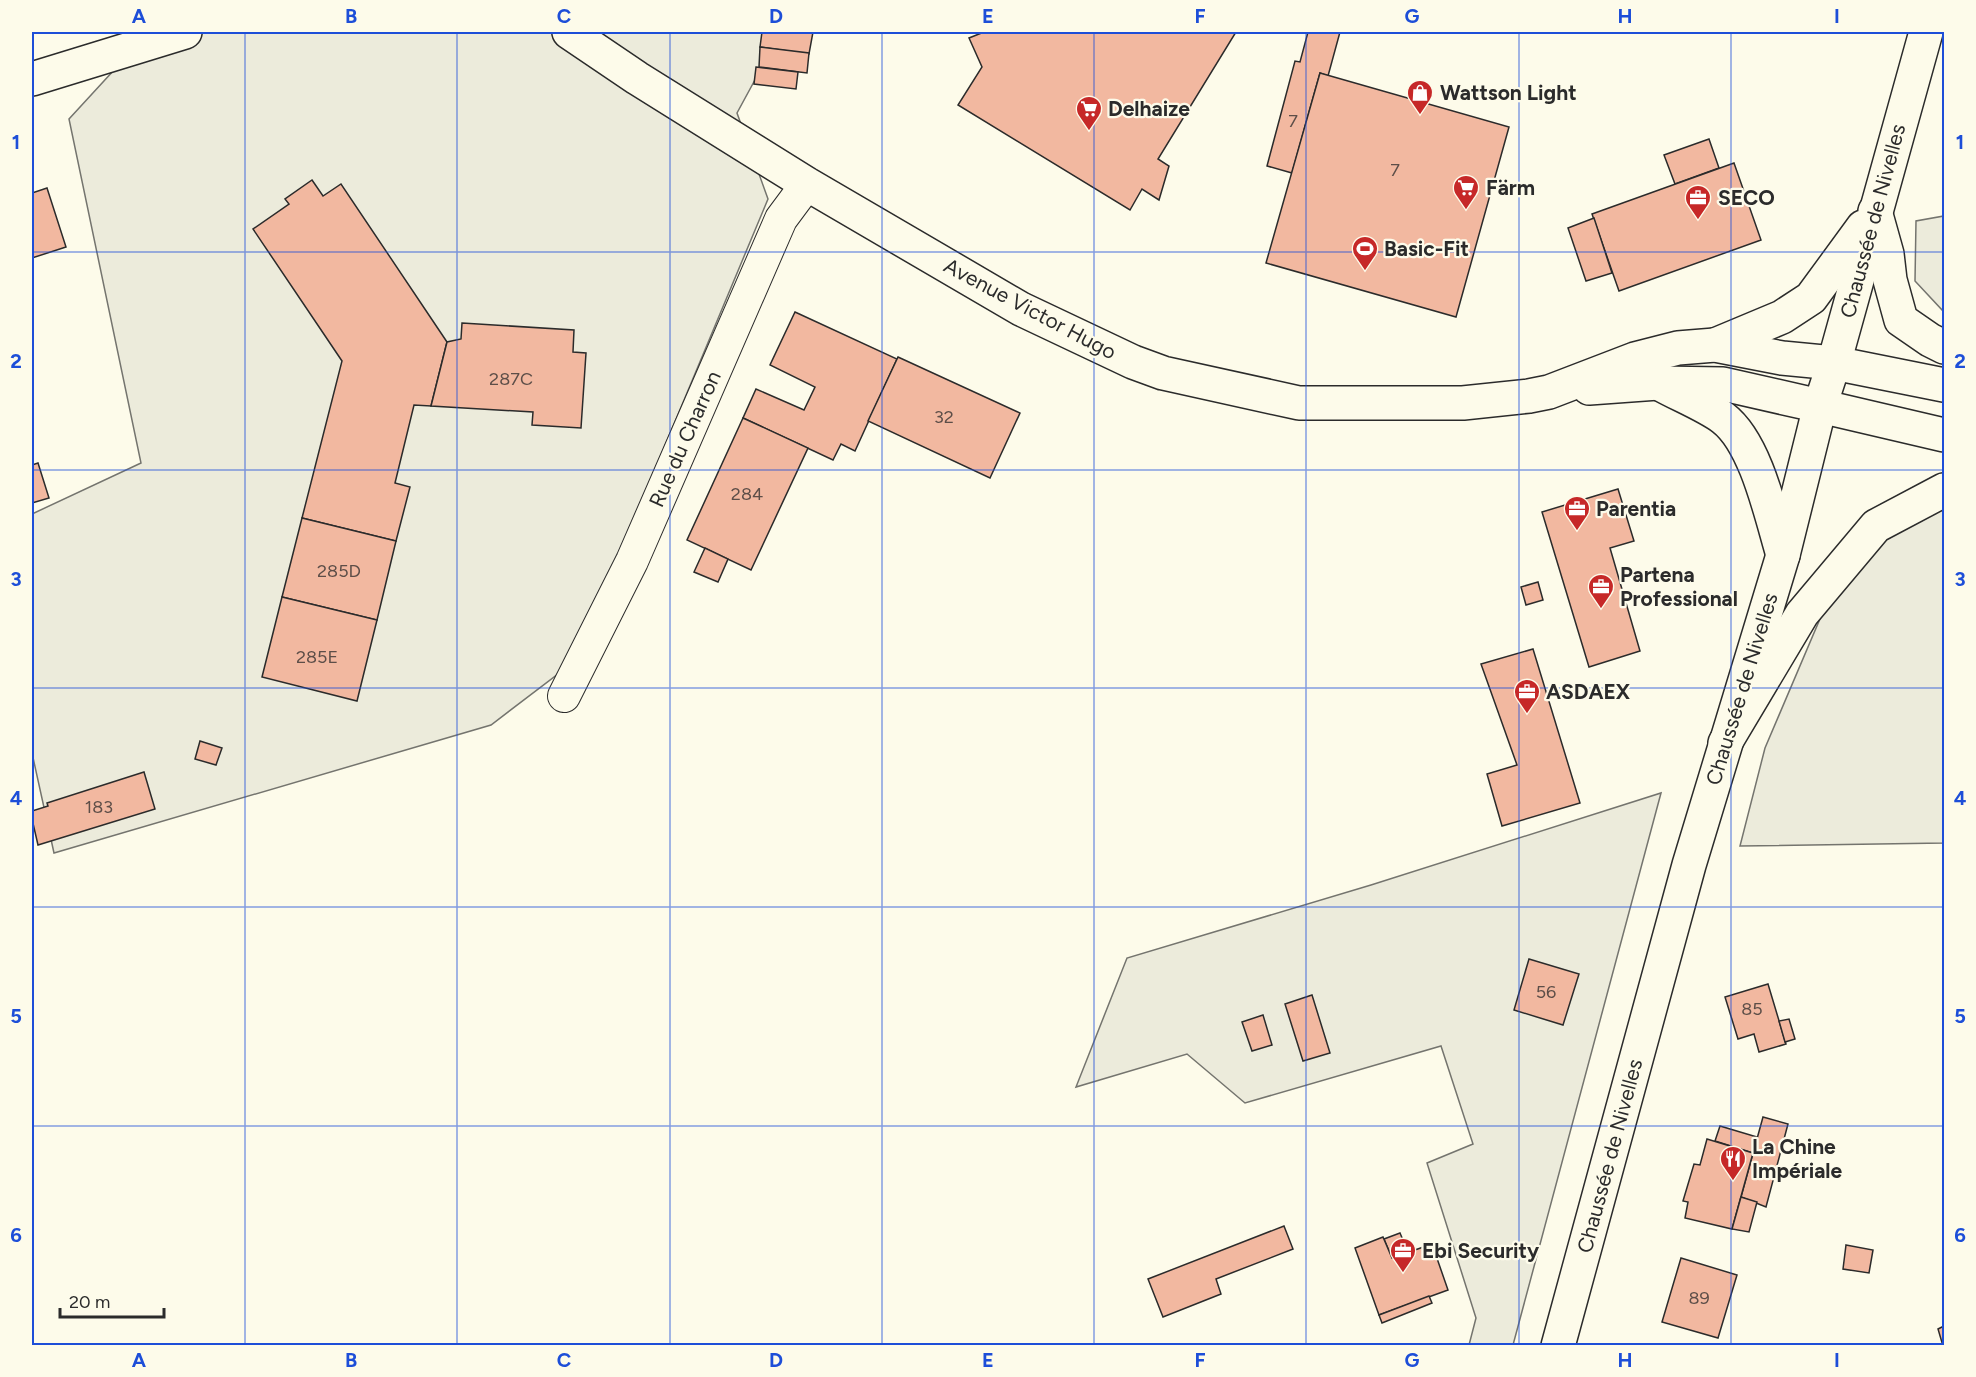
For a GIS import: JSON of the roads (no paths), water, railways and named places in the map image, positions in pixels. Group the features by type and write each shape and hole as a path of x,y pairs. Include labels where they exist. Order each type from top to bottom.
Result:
{"main road":[{"path":"32,80 122,41 186,32"},
{"name":"Avenue Victor Hugo","path":"569,32 637,78 807,184 1021,309 1133,362 1163,373 1299,403 1463,403 1549,392 1658,383 1723,384 1944,435"},
{"name":"Chaussée de Nivelles","path":"1558,1346 1689,865 1783,555 1820,406 1926,32"},
{"path":"1875,211 1901,320 1944,347"},
{"name":"Avenue Victor Hugo","path":"1715,345 1782,317 1811,298 1875,211"},
{"name":"Avenue Victor Hugo","path":"1549,392 1635,359 1678,348 1715,345 1782,358 1834,363 1944,385"},
{"path":"1658,383 1723,418 1744,444 1756,470 1783,555"},
{"path":"1725,743 1802,614 1876,526 1944,490"}],"street":[{"name":"Rue du Charron","path":"564,696 632,561 781,219 807,184"}],"place":[{"name":"Wattson Light","path":"1420,116"},
{"name":"Delhaize","path":"1089,132"},
{"name":"Färm","path":"1466,211"},
{"name":"SECO","path":"1698,221"},
{"name":"Basic-Fit","path":"1365,272"},
{"name":"Parentia","path":"1577,532"},
{"name":"Partena Professional","path":"1601,610"},
{"name":"ASDAEX","path":"1527,715"},
{"name":"La Chine Impériale","path":"1733,1182"},
{"name":"Ebi Security","path":"1403,1274"}]}
